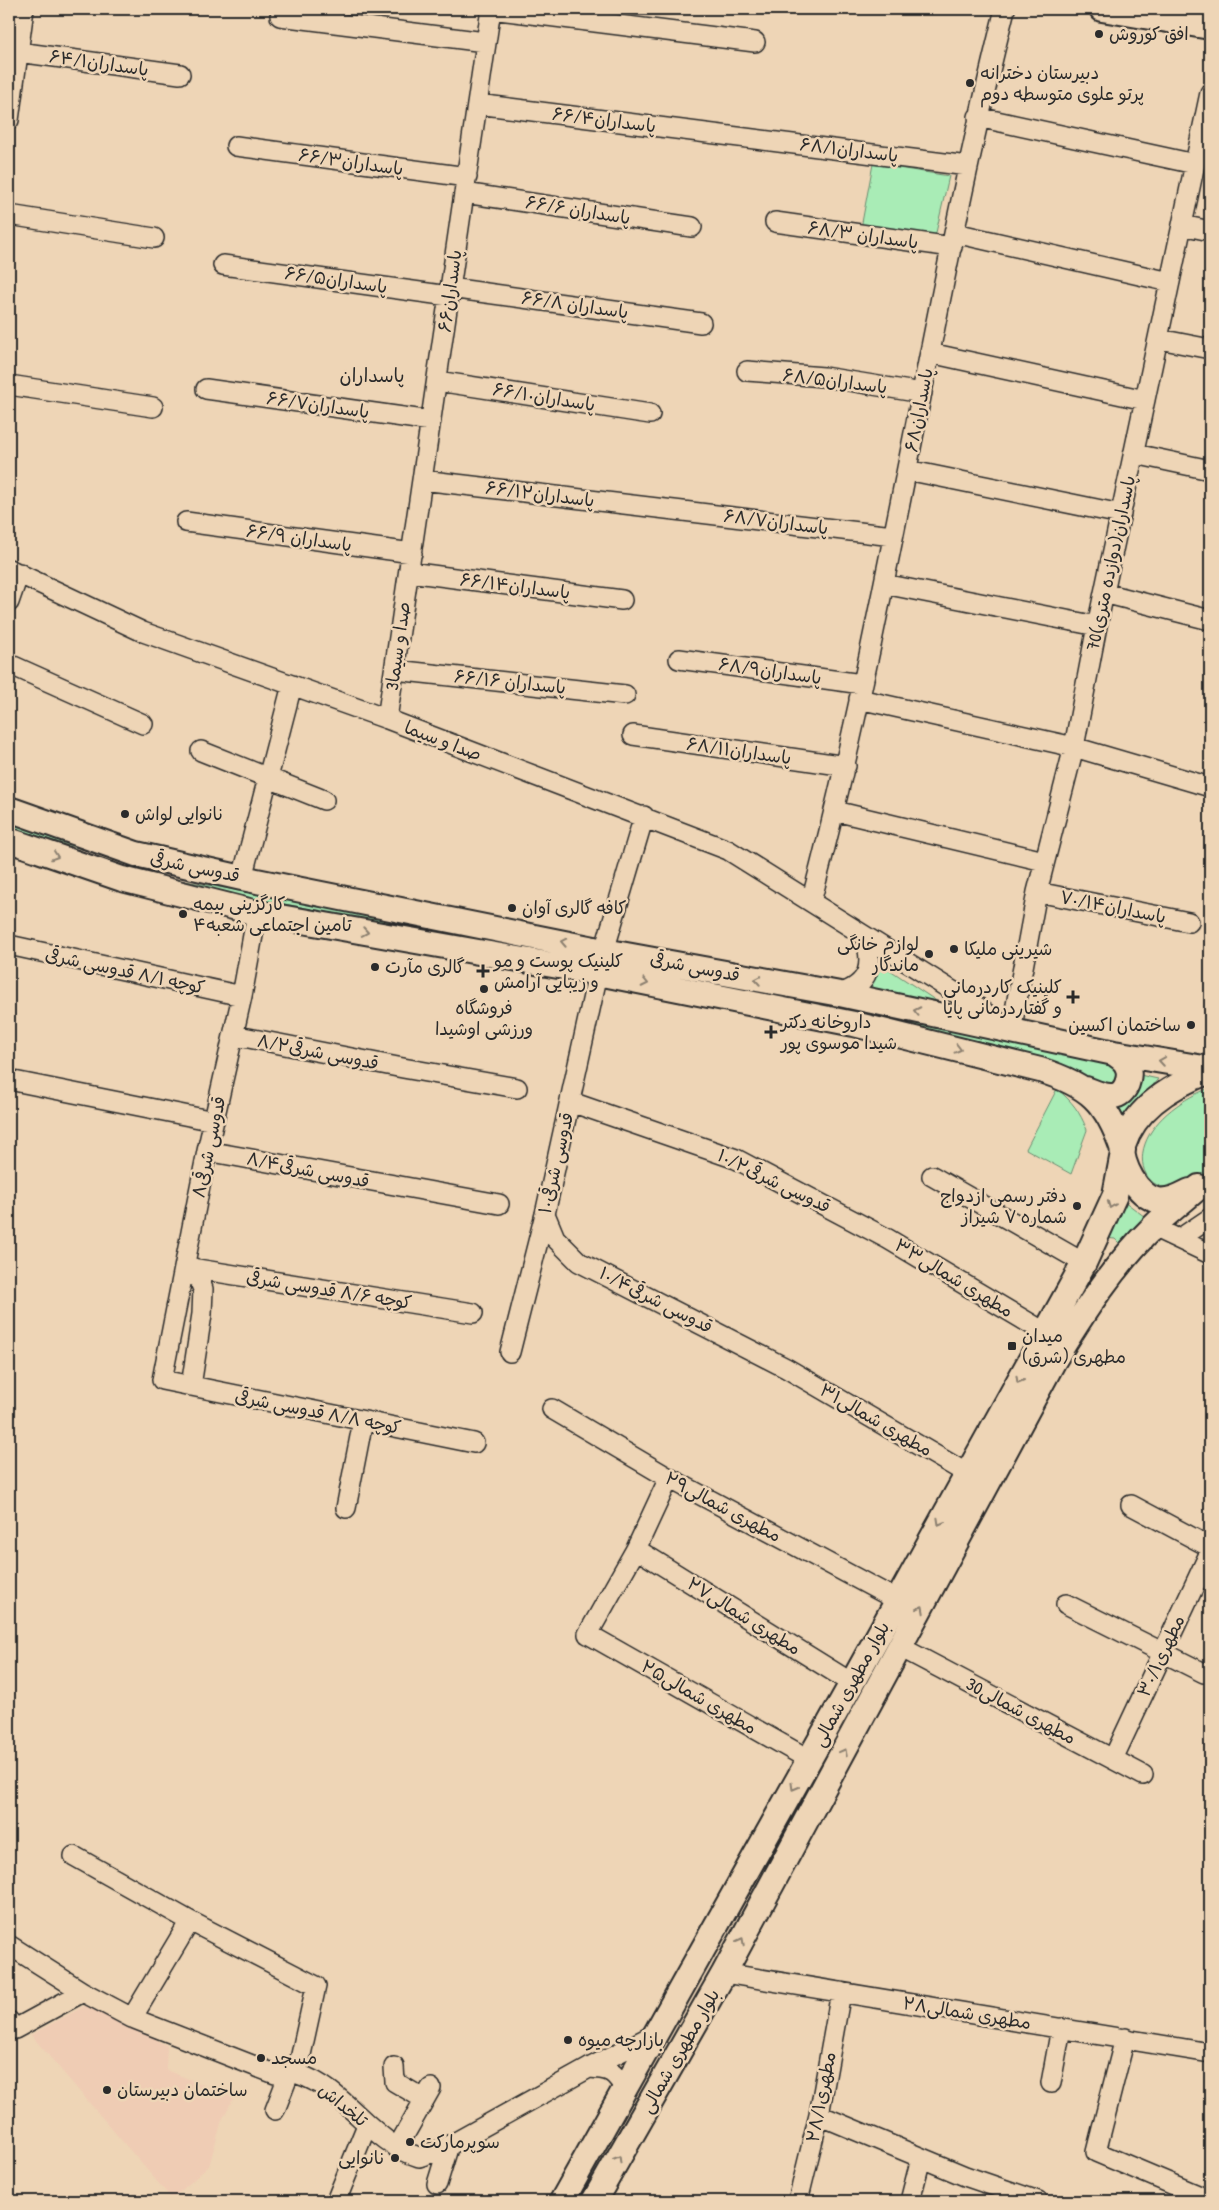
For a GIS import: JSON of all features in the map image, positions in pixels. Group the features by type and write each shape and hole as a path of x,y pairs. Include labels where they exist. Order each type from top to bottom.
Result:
{"main road":[{"path":"1102,9 1210,27"},
{"name":"قدوسی شرقی","path":"9,809 150,858 601,962 1040,1070 1062,1077 1086,1089 1116,1129 1122,1154 1134,1182 1146,1195 1157,1200 1173,1199 1204,1185"},
{"name":"قدوسی شرقی","path":"9,840 144,885 257,913 840,994 1011,1032 1210,1070"},
{"path":"144,885 150,858"},
{"path":"1086,1089 1106,1096 1115,1096 1121,1093 1128,1082 1129,1073 1127,1065 1114,1053"},
{"name":"بلوار مطهرى شمالى","path":"562,2201 810,1760 966,1473 1087,1257 1115,1195 1122,1154 1137,1119 1153,1103 1186,1080 1210,1070"},
{"name":"بلوار مطهرى شمالى","path":"594,2201 724,1973 1053,1362 1077,1322 1122,1262 1152,1228 1204,1185"},
{"path":"1087,1257 1099,1245 1110,1245 1119,1252 1122,1262"}],"street":[{"path":"9,120 24,9"},
{"path":"491,9 756,42"},
{"name":"پاسداران۶۶","path":"409,572 491,9"},
{"name":"پاسداران۶۸","path":"811,902 846,766 978,117 1006,9"},
{"path":"280,16 485,42"},
{"name":"پاسداران۶۴/۱","path":"18,52 180,74"},
{"name":"70پاسداران(دوازده متری)","path":"1011,1032 1037,892 1074,747 1120,514 1135,454 1209,103"},
{"name":"پاسداران۶۶/۴","path":"477,104 731,135"},
{"path":"978,117 1195,164"},
{"name":"پاسداران۶۸/۱","path":"731,135 968,166"},
{"name":"پاسداران۶۶/۳","path":"236,146 465,185"},
{"name":"پاسداران ۶۶/۶","path":"465,185 692,227"},
{"path":"9,215 154,238"},
{"name":"پاسداران ۶۸/۳","path":"775,222 953,240 1062,257 1170,282"},
{"path":"1182,225 1210,231"},
{"name":"پاسداران۶۶/۵","path":"223,265 450,292"},
{"name":"پاسداران ۶۶/۸","path":"450,292 701,324"},
{"path":"1159,339 1210,349"},
{"path":"930,353 1145,400"},
{"name":"پاسداران۶۸/۵","path":"747,371 824,377 922,393"},
{"name":"پاسداران۶۶/۱۰","path":"437,380 650,414"},
{"path":"9,385 154,408"},
{"name":"پاسداران۶۶/۷","path":"206,389 431,421"},
{"path":"1135,454 1210,470"},
{"path":"907,470 1120,514"},
{"name":"پاسداران۶۶/۱۲","path":"422,480 658,508"},
{"name":"پاسداران۶۸/۷","path":"658,508 893,536"},
{"name":"پاسداران ۶۶/۹","path":"186,522 412,552"},
{"path":"9,602 14,571"},
{"name":"صدا و سیما","path":"14,571 143,632 388,719 644,816 728,850 975,1005 1011,1032"},
{"name":"پاسداران۶۶/۱۴","path":"409,572 622,600"},
{"name":"3صدا و سیما","path":"388,719 409,572"},
{"path":"884,584 1097,626"},
{"path":"1104,593 1210,620"},
{"name":"پاسداران۶۸/۹","path":"679,659 861,691 967,723 1074,747 1210,787"},
{"path":"9,664 142,724"},
{"name":"پاسداران ۶۶/۱۶","path":"395,670 626,695"},
{"path":"242,878 292,685"},
{"name":"پاسداران۶۸/۱۱","path":"633,735 846,766"},
{"path":"201,751 324,800"},
{"path":"835,812 1044,861"},
{"name":"قدوسی شرقی۱۰","path":"510,1352 545,1214 601,962 644,816"},
{"name":"پاسداران۷۰/۱۴","path":"1037,892 1189,922"},
{"name":"قدوسی شرقی۸","path":"162,1380 189,1267 207,1151 242,996 257,913"},
{"path":"840,994 854,989 864,979 870,966 865,936"},
{"name":"کوچه ۸/۱ قدوسی شرقی","path":"9,946 242,996"},
{"name":"قدوسی شرقی۸/۲","path":"233,1035 517,1088"},
{"path":"9,1080 214,1121"},
{"name":"قدوسی شرقی۱۰/۲","path":"570,1102 736,1158 888,1239"},
{"name":"قدوسی شرقی۸/۴","path":"207,1151 499,1204"},
{"path":"932,1176 1087,1257"},
{"name":"قدوسی شرقی۱۰/۴","path":"545,1214 555,1238 566,1251 580,1262 786,1368"},
{"path":"1179,1239 1210,1218"},
{"path":"1152,1228 1210,1254"},
{"name":"مطهرى شمالى۳۳","path":"888,1239 1046,1333"},
{"path":"189,1267 202,1289 202,1314 191,1386"},
{"name":"کوچه ۸/۶ قدوسی شرقی","path":"189,1267 474,1313"},
{"name":"مطهرى شمالى۳۱","path":"786,1368 966,1473"},
{"name":"کوچه ۸/۸ قدوسی شرقی","path":"162,1380 474,1443"},
{"name":"مطهرى شمالى۲۹","path":"552,1409 669,1478 897,1600"},
{"path":"346,1508 363,1422"},
{"path":"636,1549 669,1478"},
{"path":"1131,1505 1210,1547"},
{"name":"مطهرى شمالى۲۵","path":"636,1549 588,1634 810,1760"},
{"name":"مطهرى شمالى۲۷","path":"636,1549 852,1683"},
{"name":"مطهری۳۰/۱","path":"1113,1759 1210,1552"},
{"path":"1066,1604 1204,1673"},
{"name":"مطهرى شمالى30","path":"900,1647 1143,1775"},
{"path":"74,1856 190,1921 316,1986 293,2073 275,2110"},
{"path":"132,2018 190,1921"},
{"name":"تلخداش","path":"9,1945 84,1992 132,2018 275,2074 293,2073 328,2089 367,2125 397,2148 419,2157 432,2154 657,2032"},
{"name":"مطهرى شمالى۲۸","path":"724,1973 1210,2052"},
{"path":"9,2021 15,2029 84,1992"},
{"name":"مطهری۲۸/۱","path":"798,2201 819,2115 841,1992"},
{"path":"1051,2083 1061,2028"},
{"path":"1125,2038 1096,2152 1207,2199"},
{"path":"394,2067 395,2082 427,2093 397,2148"},
{"path":"589,2068 605,2069 617,2075 626,2089"},
{"path":"819,2115 965,2176 1038,2201"},
{"path":"336,2201 367,2125"},
{"path":"437,2184 449,2145"},
{"path":"910,2201 921,2158"}],"shaded area":[{"path":"92,2002 167,2046 166,2070 234,2097 222,2120 209,2166 172,2199 31,2035"}],"green space":[{"path":"873,164 949,176 935,237 861,228"},
{"path":"9,821 125,856 123,862 9,827"},
{"path":"162,877 344,909 699,978 698,982 162,881"},
{"path":"878,962 938,1002 867,990"},
{"path":"728,986 817,998 988,1038 1082,1053 1116,1061 1119,1088 1073,1075 1006,1049 918,1027 727,990"},
{"path":"1135,1074 1158,1079 1125,1119 1117,1105"},
{"path":"1210,1088 1210,1171 1179,1186 1169,1188 1154,1183 1144,1170 1143,1162 1143,1153 1149,1134 1163,1117 1181,1103"},
{"path":"1057,1089 1075,1107 1087,1130 1071,1174 1026,1149"},
{"path":"1124,1201 1149,1220 1124,1248 1115,1239 1105,1238"}],"place":[{"name":"افق کوروش","path":"1099,34"},
{"name":"دبیرستان دخترانه پرتو علوی متوسطه دوم","path":"970,83"},
{"name":"نانوایی لواش","path":"125,814"},
{"name":"کافه گالری آوان","path":"512,908"},
{"name":"کارگزینی بیمه تامین اجتماعی شعبه۴","path":"183,914"},
{"name":"شیرینى ملیکا","path":"954,949"},
{"name":"لوازم خانگی ماندگار","path":"929,954"},
{"name":"گالری مآرت","path":"375,967"},
{"name":"کلینیک پوست و مو و زیبایی آرامش","path":"483,971"},
{"name":"فروشگاه ورزشی اوشیدا","path":"484,989"},
{"name":"کلینیک کاردرمانی و گفتاردرمانی پایا","path":"1073,997"},
{"name":"ساختمان اکسین","path":"1191,1025"},
{"name":"داروخانه دکتر شیدا موسوی پور","path":"771,1032"},
{"name":"دفتر رسمی ازدواج شماره ۷ شیراز","path":"1077,1206"},
{"name":"میدان مطهری (شرق)","path":"1012,1346"},
{"name":"بازارچه میوه","path":"568,2040"},
{"name":"مسجد","path":"261,2058"},
{"name":"ساختمان دبیرستان","path":"107,2090"},
{"name":"سوپرمارکت","path":"410,2142"},
{"name":"نانوایی","path":"395,2158"}],"district":[{"name":"پاسداران","path":"372,375"}]}
